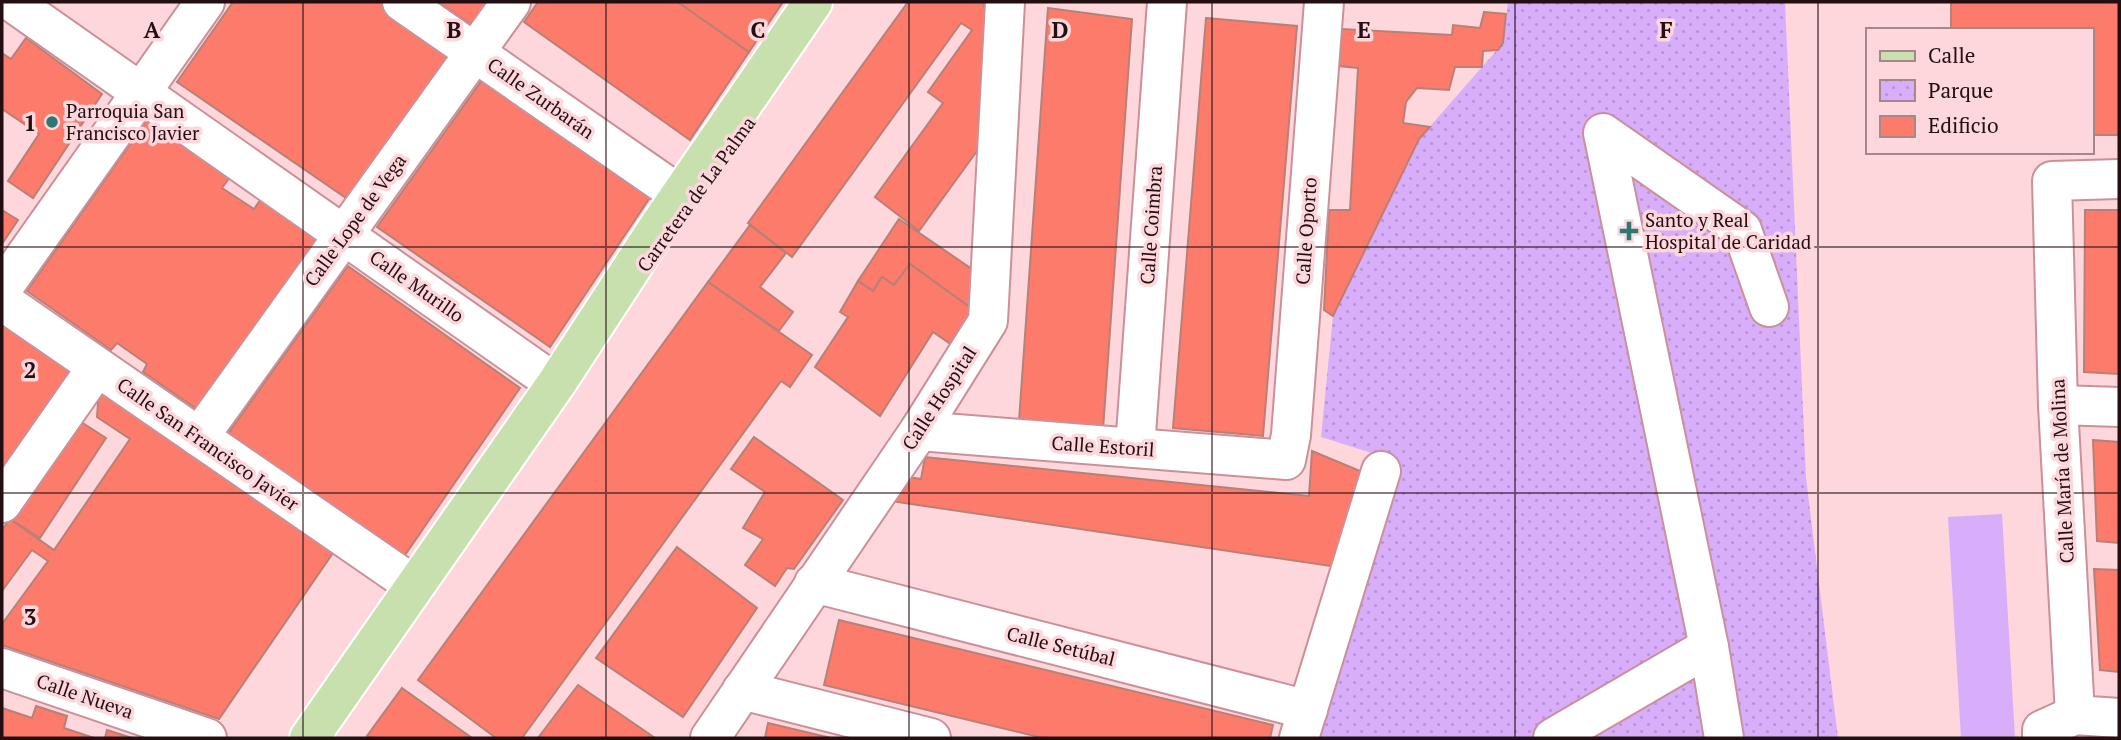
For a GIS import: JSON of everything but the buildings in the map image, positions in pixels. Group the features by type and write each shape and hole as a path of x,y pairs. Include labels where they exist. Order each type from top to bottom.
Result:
{"main road":[{"name":"Carretera de La Palma","path":"309,738 556,384 680,195 813,2"},
{"path":"759,105 772,75 823,2"},
{"name":"Carretera de La Palma","path":"556,384 656,250 832,2"},
{"path":"656,250 663,230 682,205 683,198 680,195"}],"street":[{"name":"Calle Murillo","path":"12,2 556,384"},
{"path":"2,289 205,2"},
{"name":"Calle Zurbarán","path":"402,2 680,195"},
{"name":"Calle Lope de Vega","path":"200,438 511,2"},
{"name":"Calle Hospital","path":"710,738 919,431 988,321 1005,2"},
{"name":"Calle Coimbra","path":"1135,448 1167,2"},
{"name":"Calle Oporto","path":"1286,460 1291,435 1324,2"},
{"path":"1724,738 1709,647 1603,133 1742,230 1769,307"},
{"name":"Calle María de Molina","path":"2075,715 2058,405 2052,181 2119,179"},
{"name":"Calle San Francisco Javier","path":"2,301 415,586"},
{"path":"2,503 97,367"},
{"path":"2058,405 2119,407"},
{"name":"Calle Estoril","path":"919,431 1286,460"},
{"path":"1303,724 1381,471"},
{"name":"Calle Setúbal","path":"814,583 1303,724"},
{"path":"1553,738 1709,647"},
{"name":"Calle Nueva","path":"2,668 207,738"},
{"path":"742,690 931,738"},
{"path":"2042,738 2042,730 2075,715 2119,718"}],"green space":[{"name":"Santo y Real Hospital de Caridad","path":"1508,2 1785,2 1806,478 1838,738 1318,738 1400,462 1321,437 1333,316 1419,139 1503,43"},
{"path":"2002,514 2015,738 1961,738 1948,517"}],"place":[{"name":"Parroquia San Francisco Javier","path":"52,122"},
{"name":"Santo y Real Hospital de Caridad","path":"1629,231"}]}
